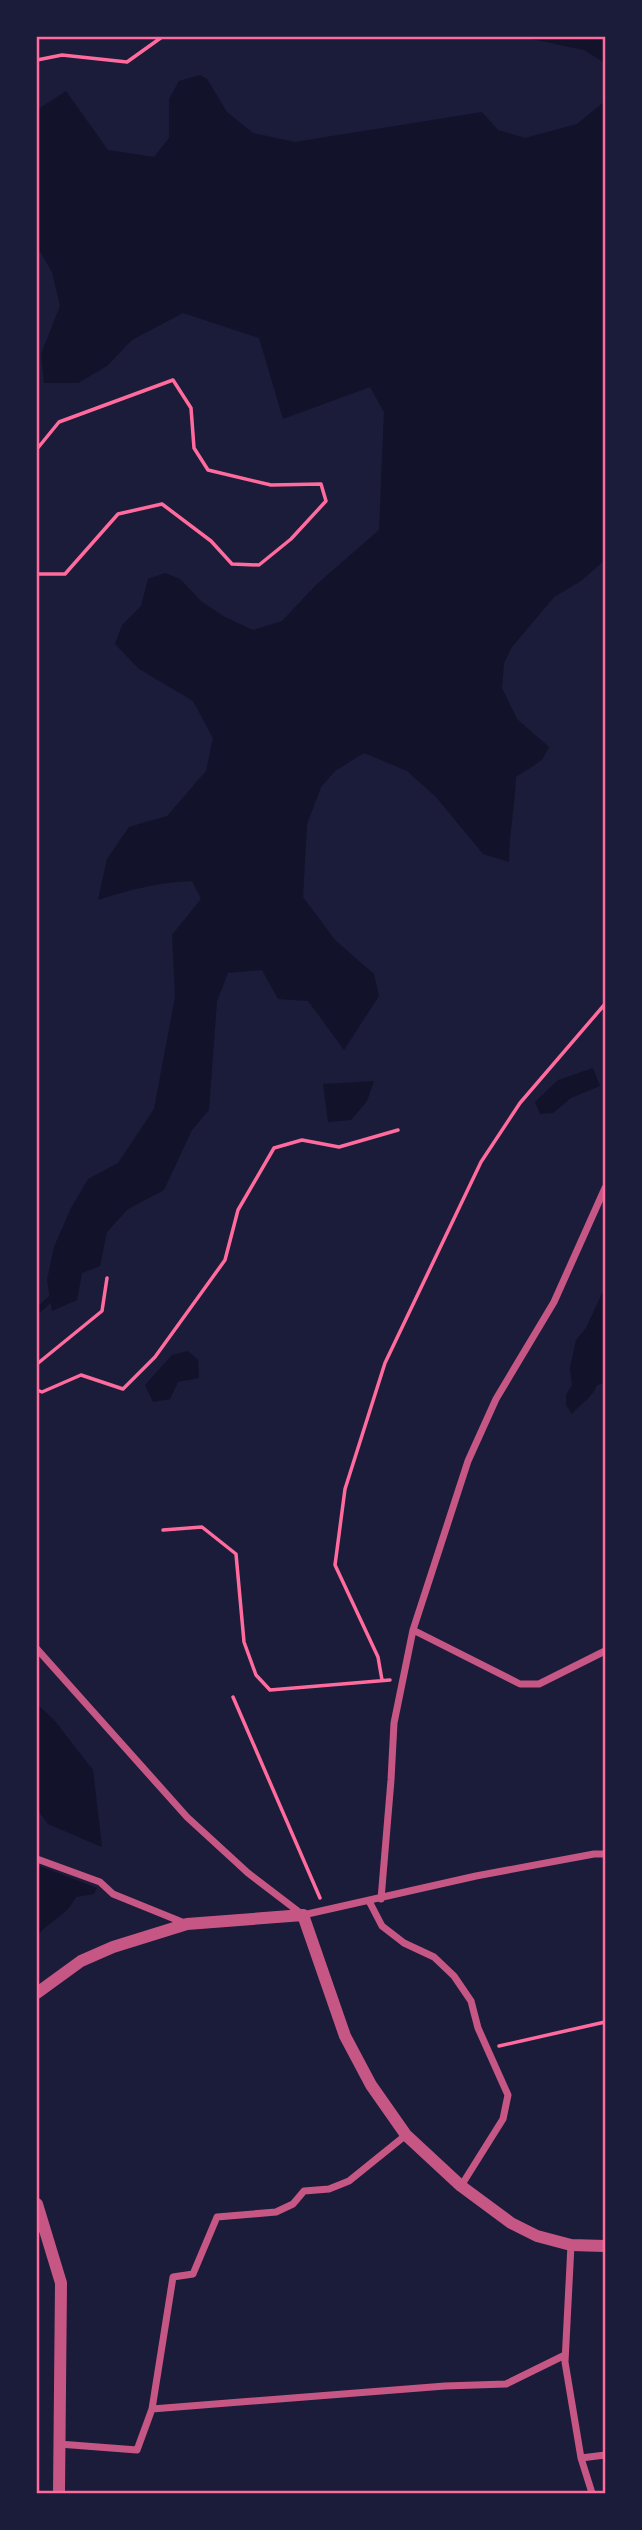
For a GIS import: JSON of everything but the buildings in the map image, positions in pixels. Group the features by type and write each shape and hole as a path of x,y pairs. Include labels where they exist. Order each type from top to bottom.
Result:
{"street":[{"path":"381,1899 394,1723 413,1630 468,1461 496,1399 554,1302 605,1188"},
{"path":"413,1630 520,1684 539,1684 605,1651"},
{"path":"37,1649 187,1817 248,1873 303,1915 345,2036 371,2085 406,2136 461,2186 511,2223 537,2236 572,2245 605,2246"},
{"path":"37,1993 80,1961 113,1947 187,1924 303,1915 476,1876 605,1854"},
{"path":"37,1859 100,1882 113,1894 187,1924"},
{"path":"369,1901 382,1926 404,1943 434,1957 454,1976 471,2001 478,2028 508,2095 503,2119 461,2186"},
{"path":"59,2444 137,2450 152,2409 173,2277 193,2274 217,2217 276,2212 293,2204 304,2191 329,2189 349,2181 406,2136"},
{"path":"37,2204 61,2283 59,2493"},
{"path":"572,2245 565,2355 581,2458 592,2493"},
{"path":"152,2409 445,2386 506,2384 565,2355"},
{"path":"581,2458 605,2455"}],"path":[{"path":"37,60 62,55 127,62 162,37"},
{"path":"37,449 60,422 173,380 191,408 194,448 208,470 271,485 321,484 326,501 292,539 259,565 232,564 211,541 162,504 118,514 65,574 37,574"},
{"path":"382,1680 378,1657 335,1565 345,1489 385,1363 481,1161 520,1103 605,1004"},
{"path":"37,1390 42,1392 81,1375 123,1389 147,1365 225,1260 238,1210 274,1148 302,1140 339,1147 398,1130"},
{"path":"37,1364 102,1311 107,1278"},
{"path":"163,1530 202,1527 236,1554 244,1642 256,1675 271,1690 403,1678"},
{"path":"233,1698 326,1910"},
{"path":"487,2049 605,2022"}],"shaded area":[{"path":"522,37 605,37 605,63 584,50"},
{"path":"200,75 207,79 227,112 253,133 295,142 482,112 498,130 525,138 577,124 605,101 605,560 581,581 554,597 512,647 504,663 502,688 517,719 549,747 542,760 516,777 509,862 483,854 436,797 407,771 364,753 335,771 321,787 307,824 303,897 335,940 374,974 379,996 344,1050 308,1001 278,999 262,970 228,973 217,1001 209,1110 192,1130 164,1190 128,1209 107,1232 100,1266 82,1273 77,1300 52,1311 47,1280 54,1247 71,1208 88,1179 118,1163 154,1109 175,997 172,935 201,899 192,881 144,887 98,900 107,859 129,827 167,816 206,771 213,738 193,701 139,669 115,644 122,625 141,606 148,579 165,573 180,579 202,602 225,617 253,630 282,621 317,584 379,530 384,412 370,387 283,419 259,338 183,313 132,340 107,366 78,383 44,383 41,354 60,306 52,272 37,246 37,110 66,91 108,150 154,157 169,138 169,99 179,81"},
{"path":"593,1068 600,1086 571,1098 553,1113 540,1114 535,1102 558,1080"},
{"path":"374,1081 367,1101 351,1120 328,1122 323,1084"},
{"path":"605,1287 605,1383 597,1385 590,1397 572,1414 566,1405 566,1395 572,1385 570,1368 576,1340 586,1328"},
{"path":"188,1351 198,1360 199,1378 178,1382 170,1399 153,1402 145,1385 172,1355"},
{"path":"37,1704 55,1721 93,1770 102,1847 48,1824 37,1809"},
{"path":"37,1865 97,1888 94,1894 76,1897 63,1914 37,1936"}],"waterway":[{"path":"37,1311 55,1295"}]}
